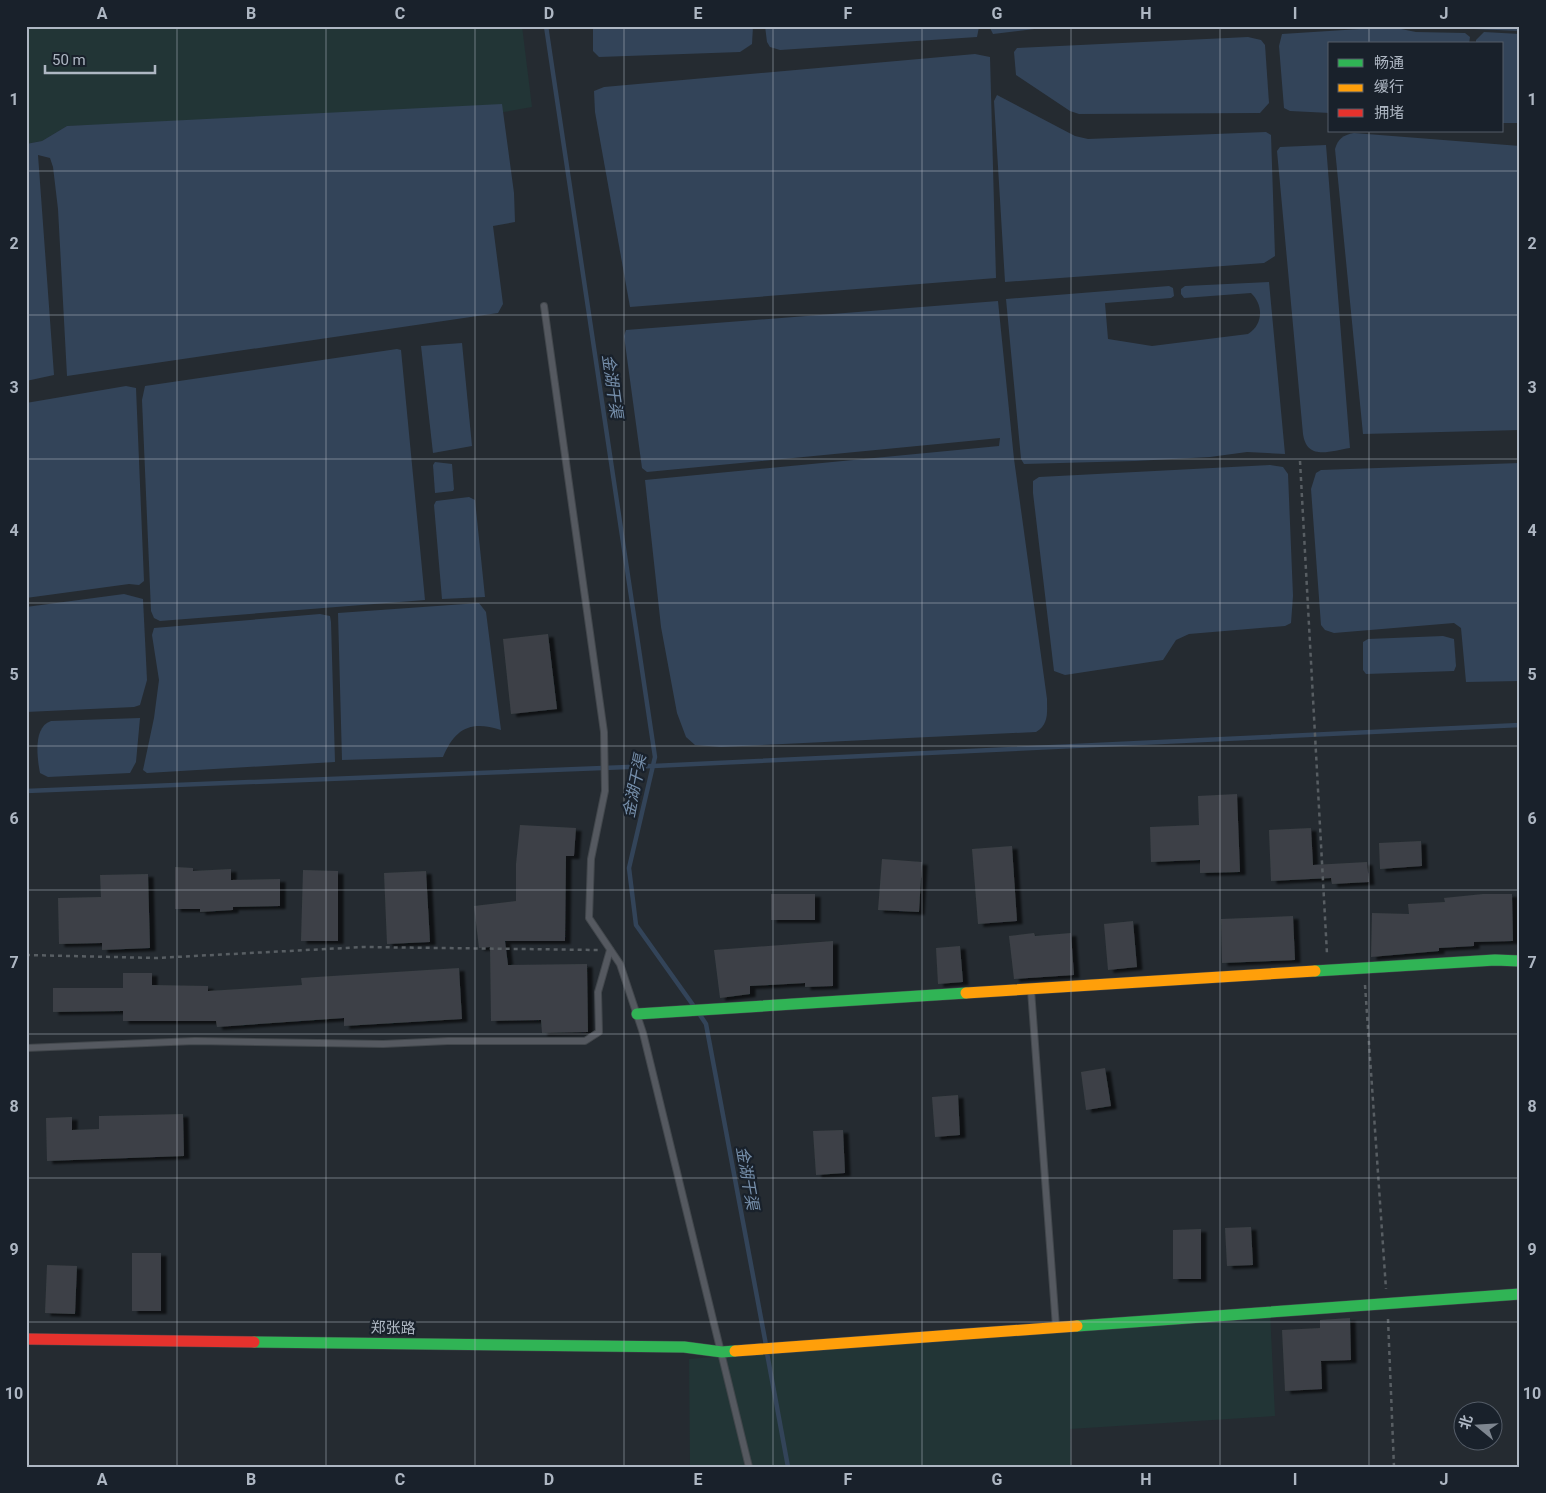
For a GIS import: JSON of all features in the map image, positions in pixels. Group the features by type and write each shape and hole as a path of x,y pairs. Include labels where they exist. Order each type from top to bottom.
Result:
{"street":[{"path":"637,1014 1495,960 1520,961"},
{"name":"郑张路","path":"26,1338 684,1347 722,1352 760,1351 1387,1302 1520,1294"}],"lane":[{"path":"544,306 604,732 605,791 591,859 589,918 620,964 637,1014 750,1467"},
{"path":"26,1048 195,1041 383,1044 448,1041 585,1041 599,1032 598,992 610,950"},
{"path":"1031,989 1056,1328"}],"path":[{"path":"1300,461 1328,971"},
{"path":"26,955 156,958 364,947 610,950"},
{"path":"1364,969 1387,1302 1394,1467"}],"shaded area":[{"path":"26,26 522,26 532,107 504,112 67,126 42,141 26,144"},
{"path":"1270,1311 1275,1416 1070,1429 1071,1467 690,1467 689,1359"}],"water":[{"path":"593,26 753,26 752,44 740,52 599,57 593,51"},
{"path":"765,26 979,27 977,37 780,50 770,47 767,42"},
{"path":"989,26 1059,26 993,34"},
{"path":"1412,26 1468,26 1464,28"},
{"path":"1474,26 1520,26 1520,31 1473,29"},
{"path":"1391,27 1416,32 1465,33 1470,37 1469,42 1328,42 1328,113 1290,111 1284,108 1279,46 1282,34"},
{"path":"1484,32 1520,34 1520,123 1504,123 1504,42 1476,42"},
{"path":"1248,37 1261,40 1265,45 1269,103 1260,113 1079,114 1070,111 1016,75 1014,52 1017,48"},
{"path":"975,54 990,57 996,278 630,307 595,112 594,91 604,87"},
{"path":"997,95 1075,136 1088,139 1266,132 1271,135 1275,256 1264,263 1005,282 994,101"},
{"path":"502,104 514,193 515,222 493,226 503,304 498,313 67,376 58,209 53,167 50,158 38,155 54,375 26,381 26,144 42,141 67,126"},
{"path":"1354,133 1520,146 1520,430 1363,434 1335,149 1342,138"},
{"path":"1326,145 1350,448 1320,452 1309,448 1303,434 1277,151 1280,147"},
{"path":"1269,282 1285,454 1247,452 1210,457 1024,464 1021,459 1006,299 1169,286 1173,288 1174,296 1171,298 1105,303 1108,339 1152,346 1248,334 1257,325 1260,309 1251,293 1184,298 1181,294 1181,289 1185,286"},
{"path":"998,301 1014,459 1047,699 1046,718 1043,725 1036,732 721,747 695,745 686,737 677,713 661,627 645,480 999,446 1000,438 647,472 642,468 624,336 626,330"},
{"path":"462,343 472,446 433,453 421,346"},
{"path":"397,349 401,350 425,600 160,621 154,618 151,611 142,400 145,386"},
{"path":"126,386 136,388 144,581 139,585 129,584 26,598 26,403"},
{"path":"435,462 452,464 453,491 435,493 433,465"},
{"path":"1520,463 1520,681 1466,682 1461,628 1454,623 1334,633 1325,630 1321,625 1311,489 1316,473 1321,470"},
{"path":"1270,465 1283,467 1288,474 1293,596 1291,623 1285,626 1189,634 1176,640 1163,660 1065,675 1054,671 1033,481 1039,477"},
{"path":"469,497 475,500 485,597 442,599 434,505 436,501"},
{"path":"124,594 143,599 147,680 140,705 134,707 26,712 26,607"},
{"path":"479,603 486,612 501,730 481,726 465,729 453,739 443,757 342,760 338,613"},
{"path":"320,614 330,616 331,622 335,762 147,773 143,770 154,718 159,680 152,635 154,628"},
{"path":"1443,636 1454,639 1456,666 1454,671 1366,674 1363,670 1363,642 1368,639"},
{"path":"140,718 136,762 130,773 48,777 40,773 37,751 41,729 45,724 51,721"}],"building":[{"path":"548,634 557,709 511,714 503,639"},
{"path":"1237,794 1240,872 1200,873 1200,860 1151,862 1150,827 1199,825 1198,796"},
{"path":"520,825 576,828 574,856 566,856 565,941 505,941 508,965 587,964 588,1032 542,1033 541,1020 491,1021 490,947 479,948 474,906 516,901 516,864"},
{"path":"1311,828 1313,865 1367,862 1369,882 1332,884 1331,878 1271,881 1269,830"},
{"path":"1421,841 1422,866 1380,869 1379,843"},
{"path":"1012,846 1017,921 978,924 972,849"},
{"path":"882,859 922,862 919,912 878,910"},
{"path":"175,867 193,868 193,871 231,869 231,880 280,879 280,906 233,907 233,910 200,912 200,909 175,909"},
{"path":"303,870 338,871 338,941 301,941"},
{"path":"426,871 430,942 387,944 384,873"},
{"path":"148,874 150,948 102,950 102,943 59,944 58,898 101,897 100,875"},
{"path":"771,894 815,894 815,920 771,920"},
{"path":"1483,894 1512,894 1513,941 1474,942 1474,946 1439,948 1439,951 1371,957 1372,913 1409,914 1408,904 1445,902 1444,898"},
{"path":"1293,916 1295,960 1222,963 1221,919"},
{"path":"1133,921 1137,967 1108,970 1104,924"},
{"path":"1034,933 1035,936 1071,933 1074,975 1014,979 1009,936"},
{"path":"833,941 833,986 805,987 805,983 750,986 750,994 720,998 714,950"},
{"path":"960,946 963,982 938,984 936,948"},
{"path":"459,968 462,1019 344,1026 344,1018 217,1027 216,1021 123,1021 123,1011 53,1012 53,988 123,988 123,973 152,973 152,985 208,986 208,991 302,985 301,978"},
{"path":"1105,1068 1111,1106 1086,1110 1081,1072"},
{"path":"958,1095 960,1135 935,1137 932,1097"},
{"path":"183,1114 184,1156 47,1161 46,1118 72,1117 72,1130 99,1129 99,1116"},
{"path":"843,1130 845,1173 816,1175 813,1131"},
{"path":"1251,1227 1253,1265 1227,1266 1225,1228"},
{"path":"1201,1229 1201,1279 1173,1279 1173,1230"},
{"path":"132,1253 161,1253 161,1311 132,1311"},
{"path":"47,1265 77,1266 75,1314 45,1313"},
{"path":"1350,1318 1351,1360 1321,1361 1322,1389 1285,1391 1282,1330 1320,1328 1320,1320"}],"waterway":[{"name":"金湖干渠","path":"546,26 655,757 629,868 636,925 693,1005"},
{"path":"26,791 653,766 1520,725"},
{"name":"金湖干渠","path":"700,1015 706,1024 766,1345"},
{"name":"金湖干渠","path":"767,1353 788,1467"}],"traffic: fast":[{"path":"1315,971 1495,960 1520,961"},
{"path":"637,1014 966,993"},
{"path":"1077,1326 1520,1294"},
{"path":"254,1342 684,1347 722,1352 735,1351"}],"traffic: slow":[{"path":"966,993 1315,971"},
{"path":"735,1351 1077,1326"}],"traffic: jam":[{"path":"26,1339 254,1342"}]}
